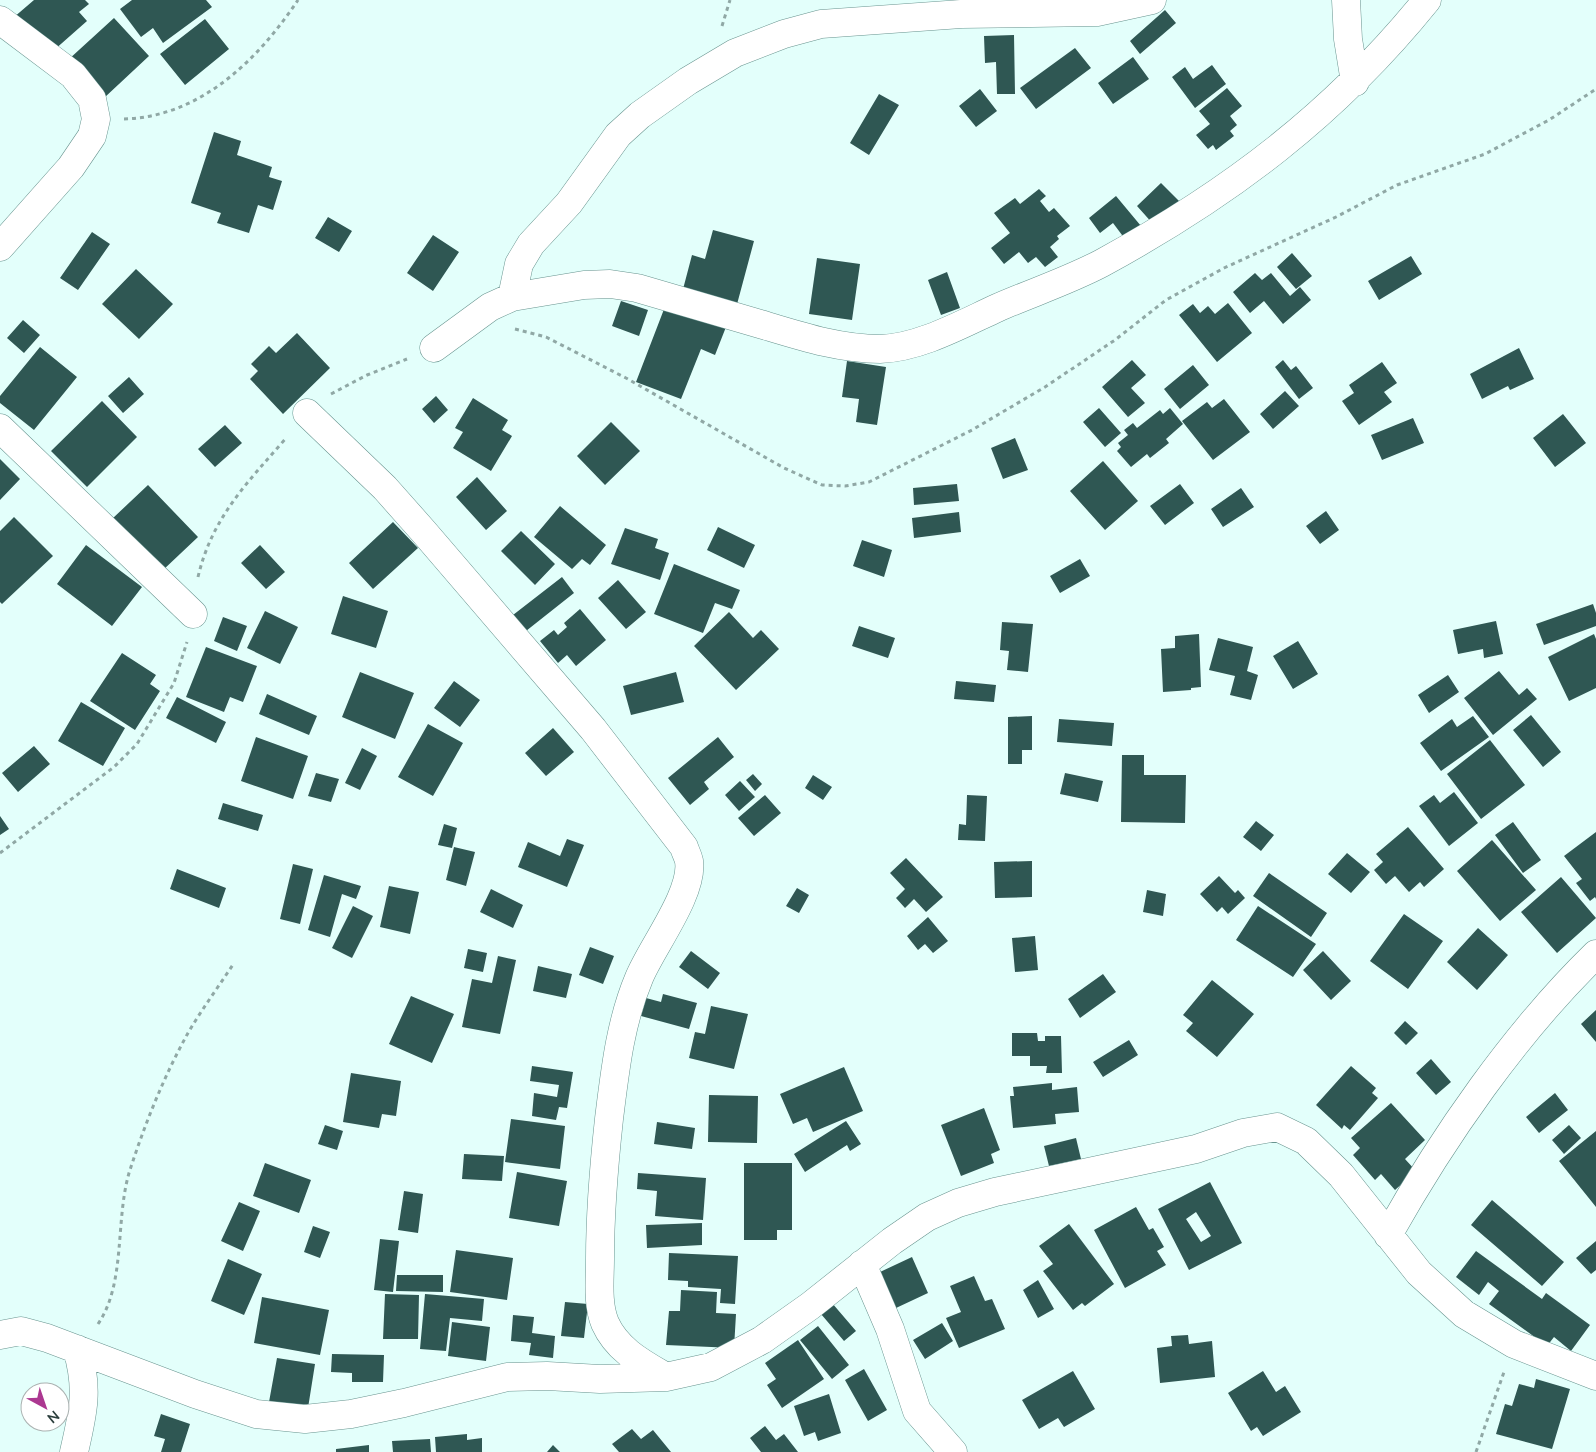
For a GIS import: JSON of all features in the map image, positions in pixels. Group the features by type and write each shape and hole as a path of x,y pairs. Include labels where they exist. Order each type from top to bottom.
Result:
{"street":[{"path":"512,297 519,264 530,244 569,203 618,135 688,81 735,53 784,34 821,24 961,14 1097,12 1152,0"},
{"path":"1346,0 1348,39 1355,82"},
{"path":"434,348 490,307 512,297 542,290 610,284 637,288 847,348 884,349 919,341 951,330 1100,264 1171,222 1244,175 1288,142 1355,82 1427,0"},
{"path":"0,20 73,75 92,100 96,119 92,136 71,167 0,248"},
{"path":"307,413 378,482 424,532 593,729 684,847 689,861 688,878 674,911 639,977 628,1009 615,1069 600,1228 600,1294 604,1321 613,1339 632,1357 666,1377"},
{"path":"0,428 193,614"},
{"path":"1388,1235 1437,1154 1474,1101 1536,1020 1596,954"},
{"path":"0,1336 21,1331 256,1414 305,1418 352,1414 507,1377 547,1376 600,1379 666,1377 711,1367 762,1340 927,1217 958,1203 1126,1163 1196,1149 1243,1133 1277,1128 1306,1141 1341,1175 1419,1273 1464,1314 1514,1344 1596,1376"},
{"path":"862,1264 890,1329 917,1411 953,1452"},
{"path":"74,1452 85,1396 84,1372 77,1350"}],"path":[{"path":"96,119 162,115 189,105 216,88 257,52 298,0"},
{"path":"512,328 546,337 626,378 784,468 822,485 845,486 869,482 972,430 1028,397 1115,340 1166,300 1224,268 1336,217 1397,185 1485,154 1550,120 1596,89"},
{"path":"0,853 114,767 137,744 174,683 193,614 203,558 208,542 226,509 252,474 307,413 333,393 367,376 434,348"},
{"path":"77,1350 90,1336 104,1315 114,1288 120,1220 129,1174 154,1106 188,1034 234,963"},
{"path":"1476,1452 1514,1344"}],"building":[{"path":"34,0 85,0 89,4 79,12 87,21 53,51 13,18"},
{"path":"132,0 206,0 212,7 163,43 153,28 141,37 120,9"},
{"path":"1165,10 1176,23 1140,54 1130,41"},
{"path":"114,18 149,56 104,98 68,60"},
{"path":"205,19 229,49 185,85 160,54"},
{"path":"1014,35 1015,94 997,94 996,62 985,63 984,36"},
{"path":"1075,48 1091,68 1036,109 1020,88"},
{"path":"1133,57 1149,79 1113,104 1098,83"},
{"path":"1212,65 1226,84 1195,108 1172,77 1185,67 1193,79"},
{"path":"1227,88 1242,106 1230,116 1237,125 1230,131 1234,136 1216,150 1213,145 1208,149 1196,135 1210,124 1199,111"},
{"path":"980,89 997,111 976,127 959,106"},
{"path":"879,94 899,105 869,155 850,143"},
{"path":"214,132 241,141 237,155 272,167 269,177 282,181 273,210 258,205 249,233 217,223 221,213 191,203"},
{"path":"1161,183 1179,201 1154,225 1137,206"},
{"path":"1039,189 1046,196 1040,201 1049,212 1054,208 1070,226 1057,236 1059,239 1050,247 1058,257 1045,267 1036,257 1028,263 1019,252 1004,264 991,248 1010,233 994,213 1015,198 1020,204"},
{"path":"1116,196 1141,226 1125,239 1113,223 1100,233 1089,218"},
{"path":"328,217 352,231 339,252 315,238"},
{"path":"713,230 754,241 736,308 682,293 692,255 705,259"},
{"path":"92,232 110,244 78,290 60,278"},
{"path":"433,235 459,252 433,291 407,273"},
{"path":"1292,253 1312,276 1296,289 1277,267"},
{"path":"1411,256 1422,274 1379,300 1368,281"},
{"path":"817,258 860,264 852,320 809,314"},
{"path":"136,269 173,304 139,339 102,304"},
{"path":"947,272 960,308 941,315 928,280"},
{"path":"1255,273 1262,280 1271,273 1290,296 1300,287 1311,300 1283,324 1264,301 1250,313 1233,292"},
{"path":"621,301 648,310 639,336 612,326"},
{"path":"1228,303 1252,333 1217,362 1179,315 1193,304 1200,313 1208,306 1215,314"},
{"path":"666,304 726,327 715,355 701,349 681,399 636,382"},
{"path":"23,320 40,335 24,353 7,338"},
{"path":"297,333 330,368 283,414 250,379 258,371 251,364 269,346 276,353"},
{"path":"40,347 77,377 34,430 0,403 0,396"},
{"path":"1519,348 1534,379 1510,390 1508,386 1482,399 1470,374"},
{"path":"1132,360 1146,375 1131,388 1145,403 1128,417 1102,387"},
{"path":"1283,360 1291,370 1296,366 1313,388 1299,399 1275,367"},
{"path":"847,361 886,367 877,425 856,422 859,399 842,397"},
{"path":"1382,362 1397,383 1384,392 1392,402 1359,425 1342,401 1354,393 1349,385"},
{"path":"1193,365 1209,385 1180,409 1164,389"},
{"path":"129,377 144,394 123,413 108,396"},
{"path":"1285,391 1299,406 1273,429 1260,414"},
{"path":"436,396 448,410 434,423 422,409"},
{"path":"473,398 508,420 502,430 512,436 491,471 453,448 463,432 455,428"},
{"path":"1224,399 1250,432 1213,460 1182,421 1207,402 1212,408"},
{"path":"102,401 137,437 87,487 51,451"},
{"path":"1099,408 1121,433 1105,447 1083,422"},
{"path":"1170,408 1183,424 1166,439 1169,443 1150,458 1147,454 1131,467 1117,451 1121,447 1118,443 1128,435 1124,430 1133,423 1137,428 1160,410 1163,414"},
{"path":"1563,414 1586,443 1555,467 1533,438"},
{"path":"1413,418 1424,443 1382,460 1371,435"},
{"path":"611,422 640,451 605,485 577,456"},
{"path":"225,425 242,443 215,467 198,449"},
{"path":"1015,438 1028,470 1003,479 991,448"},
{"path":"0,459 20,479 0,500"},
{"path":"1103,461 1138,501 1105,530 1070,491"},
{"path":"477,477 507,511 486,530 456,497"},
{"path":"957,484 959,501 914,505 913,488"},
{"path":"1180,484 1194,503 1165,525 1150,506"},
{"path":"148,485 198,537 162,571 112,519"},
{"path":"1241,488 1254,507 1223,527 1211,509"},
{"path":"560,506 606,545 590,565 582,559 572,569 534,537"},
{"path":"1326,511 1339,530 1320,544 1306,526"},
{"path":"959,512 961,532 914,538 912,518"},
{"path":"14,517 53,556 2,604 0,602 0,531"},
{"path":"393,522 418,548 373,589 349,563"},
{"path":"718,527 755,545 744,568 707,550"},
{"path":"625,528 658,539 655,548 669,553 660,580 611,564"},
{"path":"521,531 555,564 535,585 501,551"},
{"path":"862,540 892,550 884,577 853,566"},
{"path":"86,545 142,587 112,626 57,584"},
{"path":"260,545 285,572 266,589 241,563"},
{"path":"1080,559 1090,576 1060,593 1050,576"},
{"path":"674,564 740,590 732,609 715,603 703,633 654,614"},
{"path":"562,577 574,593 526,631 513,615"},
{"path":"618,580 646,612 626,629 598,598"},
{"path":"343,596 388,611 376,648 331,634"},
{"path":"1593,604 1596,613 1596,626 1544,645 1536,624"},
{"path":"580,609 606,640 576,666 567,655 558,663 540,641 554,630 558,635 567,627 564,623"},
{"path":"265,611 298,627 280,664 247,648"},
{"path":"729,612 753,638 761,630 779,649 736,690 694,646"},
{"path":"223,617 247,626 237,651 214,641"},
{"path":"1496,621 1503,654 1484,658 1483,649 1458,654 1453,630"},
{"path":"1002,622 1033,624 1028,672 1007,670 1009,651 1000,650"},
{"path":"859,626 895,638 888,658 852,646"},
{"path":"1199,634 1201,687 1191,688 1191,690 1163,692 1161,649 1175,648 1175,636"},
{"path":"1594,634 1596,639 1596,688 1569,701 1548,657"},
{"path":"1218,638 1253,647 1247,671 1258,675 1251,700 1230,695 1235,676 1209,670"},
{"path":"1298,641 1318,674 1293,689 1273,656"},
{"path":"206,647 257,666 243,702 230,697 224,712 186,697"},
{"path":"122,653 156,675 150,684 160,691 135,730 90,701"},
{"path":"1499,671 1519,695 1527,688 1537,699 1493,735 1464,698"},
{"path":"360,672 414,693 395,739 342,717"},
{"path":"676,672 684,702 631,715 623,686"},
{"path":"1448,675 1459,692 1429,713 1418,695"},
{"path":"454,681 480,700 460,727 434,708"},
{"path":"956,681 996,685 994,702 954,699"},
{"path":"267,694 317,716 309,735 259,714"},
{"path":"177,697 226,722 216,743 166,718"},
{"path":"81,702 125,728 103,766 58,741"},
{"path":"1531,715 1561,752 1543,767 1513,730"},
{"path":"1032,716 1032,750 1022,750 1022,764 1008,764 1008,717"},
{"path":"1473,716 1489,737 1441,771 1420,743 1452,719 1457,727"},
{"path":"1059,719 1114,723 1112,746 1057,742"},
{"path":"428,724 463,743 433,796 398,777"},
{"path":"553,728 574,752 546,776 525,753"},
{"path":"256,737 308,756 293,799 241,781"},
{"path":"718,737 734,757 704,782 709,789 690,805 668,778"},
{"path":"1490,740 1525,785 1481,819 1447,774"},
{"path":"34,746 50,764 18,792 2,773"},
{"path":"362,748 377,756 360,790 345,783"},
{"path":"1122,755 1144,755 1144,775 1186,775 1185,823 1121,822"},
{"path":"316,773 339,779 331,802 308,796"},
{"path":"1065,773 1103,781 1098,802 1060,794"},
{"path":"753,774 762,784 755,791 746,780"},
{"path":"813,775 832,787 823,800 805,788"},
{"path":"740,781 755,797 739,811 725,795"},
{"path":"1454,792 1478,823 1449,846 1419,806 1434,795 1440,803"},
{"path":"765,795 781,813 754,836 738,818"},
{"path":"967,795 987,796 985,841 958,840 959,824 966,825"},
{"path":"223,803 263,815 258,831 218,819"},
{"path":"0,816 9,829 0,835"},
{"path":"1256,821 1274,835 1261,851 1243,837"},
{"path":"1513,822 1541,860 1523,873 1495,835"},
{"path":"444,824 457,828 452,848 438,845"},
{"path":"1408,827 1444,869 1424,887 1420,882 1409,892 1395,876 1386,884 1374,870 1383,862 1376,854"},
{"path":"1596,832 1596,899 1595,897 1590,901 1576,883 1582,879 1564,856"},
{"path":"567,839 584,845 567,887 518,867 528,842 560,856"},
{"path":"1492,840 1536,890 1500,921 1457,871"},
{"path":"454,847 475,852 466,886 446,880"},
{"path":"1347,853 1370,872 1351,893 1328,874"},
{"path":"906,858 943,897 926,912 914,899 905,908 896,898 905,889 890,873"},
{"path":"1032,861 1032,897 995,898 994,862"},
{"path":"293,864 313,869 300,924 280,919"},
{"path":"177,869 226,888 219,908 170,889"},
{"path":"1269,873 1327,913 1311,937 1253,896"},
{"path":"324,875 361,886 356,899 342,894 330,937 308,930"},
{"path":"1219,876 1235,893 1238,890 1245,898 1228,914 1222,907 1217,912 1200,894"},
{"path":"1561,877 1596,918 1557,953 1521,912"},
{"path":"389,886 419,892 410,934 380,927"},
{"path":"797,888 809,895 799,913 786,906"},
{"path":"491,889 523,905 513,928 480,912"},
{"path":"1147,890 1166,894 1163,916 1143,912"},
{"path":"353,906 373,916 352,958 332,948"},
{"path":"1258,906 1316,944 1293,977 1236,940"},
{"path":"1404,914 1443,941 1408,989 1370,961"},
{"path":"928,917 948,941 933,953 925,944 918,950 907,936"},
{"path":"1478,928 1508,955 1477,990 1447,962"},
{"path":"1035,936 1038,970 1015,972 1012,938"},
{"path":"590,947 614,956 603,984 579,975"},
{"path":"468,949 487,953 483,972 464,968"},
{"path":"691,951 720,973 708,989 679,967"},
{"path":"1323,951 1351,981 1331,1000 1303,970"},
{"path":"498,956 516,960 500,1034 462,1027 472,979 492,983"},
{"path":"538,966 572,974 566,998 533,991"},
{"path":"1103,974 1116,992 1080,1018 1068,999"},
{"path":"1212,980 1254,1014 1217,1057 1186,1031 1193,1023 1183,1015"},
{"path":"663,994 697,1003 689,1029 641,1016 646,998 661,1002"},
{"path":"411,996 454,1014 432,1063 389,1044"},
{"path":"711,1006 748,1014 734,1069 689,1058 695,1032 705,1034"},
{"path":"1596,1010 1596,1042 1581,1024"},
{"path":"1405,1021 1418,1033 1406,1045 1394,1033"},
{"path":"1012,1033 1037,1033 1038,1041 1045,1041 1045,1036 1061,1036 1062,1073 1046,1073 1047,1066 1030,1066 1030,1056 1012,1056"},
{"path":"1129,1040 1138,1055 1103,1077 1093,1062"},
{"path":"1431,1059 1451,1082 1436,1095 1416,1073"},
{"path":"532,1066 573,1072 567,1108 559,1107 556,1120 532,1116 534,1093 557,1097 559,1085 530,1081"},
{"path":"1351,1066 1376,1088 1372,1093 1378,1098 1350,1130 1344,1125 1342,1129 1316,1105"},
{"path":"844,1067 863,1111 813,1132 807,1118 793,1124 780,1094"},
{"path":"351,1073 401,1081 396,1116 382,1114 379,1128 343,1122"},
{"path":"1052,1083 1052,1090 1077,1087 1079,1112 1055,1114 1056,1124 1013,1128 1010,1096 1014,1096 1013,1087"},
{"path":"1555,1093 1568,1110 1539,1133 1526,1117"},
{"path":"709,1095 758,1096 757,1143 708,1142"},
{"path":"1391,1103 1425,1140 1405,1159 1416,1171 1395,1190 1381,1174 1375,1180 1353,1155 1360,1148 1351,1138"},
{"path":"984,1108 1000,1150 991,1154 994,1163 961,1176 941,1125"},
{"path":"511,1119 565,1126 560,1169 505,1162"},
{"path":"846,1121 861,1144 850,1151 847,1145 805,1172 794,1154"},
{"path":"657,1122 695,1128 692,1149 654,1144"},
{"path":"325,1125 343,1131 337,1150 318,1144"},
{"path":"1569,1125 1581,1138 1564,1154 1552,1140"},
{"path":"1596,1131 1596,1207 1559,1161"},
{"path":"1076,1138 1081,1159 1049,1166 1044,1146"},
{"path":"464,1154 504,1156 502,1181 462,1179"},
{"path":"265,1163 311,1180 299,1213 253,1196"},
{"path":"744,1163 792,1163 792,1230 777,1230 777,1240 744,1240"},
{"path":"517,1172 567,1181 559,1226 509,1218"},
{"path":"638,1173 706,1178 703,1220 655,1216 657,1191 637,1189"},
{"path":"1210,1182 1242,1243 1189,1270 1158,1209","holes":["1196,1212 1211,1236 1201,1242 1186,1219"]},
{"path":"404,1191 423,1194 418,1233 398,1230"},
{"path":"1492,1200 1564,1262 1542,1286 1471,1225"},
{"path":"239,1202 260,1211 243,1251 221,1241"},
{"path":"1136,1207 1149,1230 1153,1228 1164,1247 1157,1251 1166,1265 1125,1288 1094,1230"},
{"path":"702,1223 702,1245 647,1248 646,1225"},
{"path":"1069,1224 1114,1284 1085,1306 1082,1303 1073,1310 1043,1271 1053,1264 1039,1246"},
{"path":"313,1226 330,1232 320,1258 304,1252"},
{"path":"380,1239 399,1241 393,1292 374,1290"},
{"path":"1596,1241 1596,1270 1591,1274 1576,1258"},
{"path":"456,1250 513,1258 507,1300 450,1292"},
{"path":"1476,1251 1542,1299 1546,1293 1590,1325 1571,1351 1554,1337 1547,1346 1489,1304 1499,1291 1488,1282 1479,1295 1456,1277"},
{"path":"669,1253 738,1256 735,1304 720,1303 721,1289 688,1287 688,1281 668,1280"},
{"path":"912,1257 928,1293 896,1308 880,1272"},
{"path":"228,1259 262,1274 244,1315 211,1301"},
{"path":"397,1275 443,1275 443,1292 396,1291"},
{"path":"974,1276 985,1301 992,1299 1005,1329 959,1348 946,1318 961,1312 950,1286"},
{"path":"1038,1280 1054,1309 1038,1318 1023,1290"},
{"path":"681,1290 717,1292 716,1313 736,1314 734,1348 666,1345 669,1311 680,1311"},
{"path":"385,1294 419,1295 418,1339 383,1339"},
{"path":"425,1294 484,1299 482,1321 450,1318 446,1351 420,1349"},
{"path":"262,1297 329,1310 320,1355 254,1343"},
{"path":"565,1302 588,1304 584,1338 561,1336"},
{"path":"832,1303 856,1331 844,1341 821,1314"},
{"path":"513,1315 534,1317 532,1333 555,1336 553,1358 529,1355 531,1343 511,1341"},
{"path":"452,1322 490,1327 486,1361 448,1356"},
{"path":"942,1323 953,1341 925,1359 913,1340"},
{"path":"818,1326 849,1365 832,1379 800,1340"},
{"path":"1188,1335 1189,1344 1212,1341 1215,1377 1160,1383 1157,1348 1172,1346 1171,1336"},
{"path":"798,1340 824,1379 782,1408 767,1385 776,1379 765,1363"},
{"path":"332,1354 384,1355 383,1382 352,1382 352,1373 331,1372"},
{"path":"277,1358 315,1364 308,1408 269,1402"},
{"path":"864,1369 887,1410 868,1421 845,1380"},
{"path":"1073,1371 1095,1409 1064,1427 1058,1418 1039,1429 1022,1400"},
{"path":"1263,1371 1276,1392 1285,1386 1301,1412 1263,1436 1257,1427 1251,1431 1228,1393"},
{"path":"1536,1379 1570,1389 1552,1449 1496,1434 1505,1404 1512,1406 1519,1384 1534,1388"},
{"path":"829,1394 841,1433 818,1441 815,1432 804,1436 794,1406"},
{"path":"161,1414 190,1424 181,1452 161,1452 165,1439 154,1436"},
{"path":"765,1426 776,1440 784,1434 798,1452 761,1452 750,1438"},
{"path":"632,1429 641,1439 653,1430 671,1452 619,1452 612,1444"},
{"path":"467,1434 467,1440 482,1438 482,1452 436,1452 435,1437"},
{"path":"430,1439 431,1452 393,1452 392,1441"},
{"path":"369,1445 369,1452 336,1452 336,1449"},
{"path":"553,1445 560,1452 547,1452"}]}
